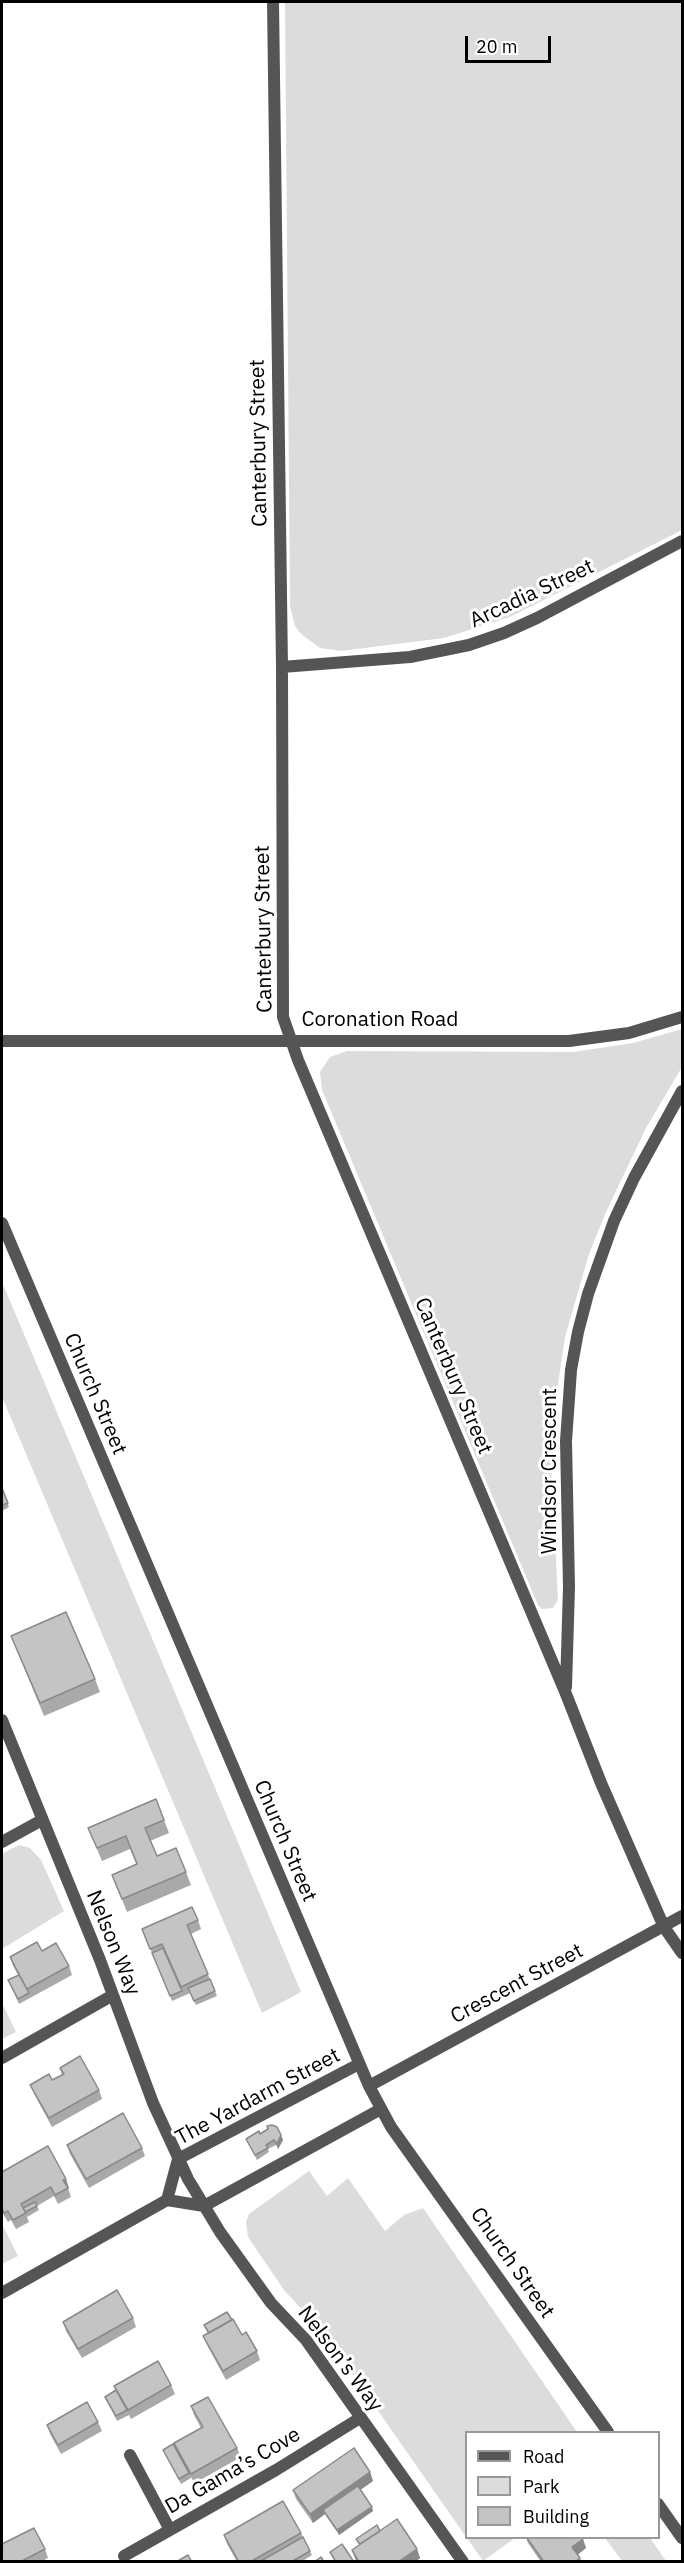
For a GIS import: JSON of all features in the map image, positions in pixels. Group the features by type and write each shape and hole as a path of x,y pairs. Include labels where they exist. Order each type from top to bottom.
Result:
{"street":[{"name":"Canterbury Street","path":"273,2 282,667 283,1017 290,1039 566,1694 601,1783 664,1927 682,1953"},
{"name":"Arcadia Street","path":"282,667 410,657 470,645 537,618 682,541"},
{"name":"Coronation Road","path":"2,1041 290,1039 569,1041 629,1033 682,1017"},
{"name":"Windsor Crescent","path":"566,1694 569,1587 566,1442 571,1370 578,1332 591,1285 614,1221 634,1178 682,1091"},
{"name":"Church Street","path":"2,1223 369,2086 381,2109 607,2431"},
{"name":"Nelson Way","path":"2,1720 113,1995 153,2103 189,2179"},
{"path":"2,1842 42,1820"},
{"name":"Crescent Street","path":"369,2086 682,1916"},
{"path":"2,2058 113,1995"},
{"name":"The Yardarm Street","path":"167,2199 178,2159 359,2064"},
{"path":"2,2294 167,2199 204,2206 381,2109"},
{"name":"Nelson’s Way","path":"189,2179 204,2206 271,2303 306,2340 462,2562"},
{"name":"Da Gama’s Cove","path":"124,2556 276,2470 360,2418"},
{"path":"130,2455 170,2530"},
{"path":"660,2508 682,2538"}],"green space":[{"path":"285,2 682,2 682,530 510,617 444,638 341,651 320,648 301,634 295,626 290,606"},
{"path":"682,1029 682,1067 646,1128 606,1212 589,1254 565,1337 553,1417 551,1464 558,1600 553,1608 542,1609 538,1605 322,1090 320,1072 330,1057 347,1051 573,1052 633,1043"},
{"path":"2,1282 301,1992 262,2013 2,1397"},
{"path":"19,1845 30,1848 41,1860 64,1911 2,1949 2,1854"},
{"path":"2,2003 16,2032 2,2039"},
{"path":"309,2171 327,2196 348,2178 385,2231 404,2215 423,2208 576,2431 465,2431 465,2536 326,2336 284,2290 248,2237 246,2222 249,2214"},
{"path":"2,2224 18,2256 2,2264"},
{"path":"468,2539 514,2539 483,2561"},
{"path":"606,2539 651,2539 666,2561 622,2561"}],"building":[{"path":"2,1488 8,1503 2,1505"},
{"path":"66,1612 95,1679 40,1703 11,1636"},
{"path":"156,1799 164,1820 145,1828 157,1856 176,1848 186,1872 122,1899 112,1875 137,1864 126,1836 97,1848 88,1828"},
{"path":"192,1907 198,1920 187,1925 208,1974 181,1987 162,1944 150,1949 142,1929"},
{"path":"37,1942 42,1951 56,1943 69,1966 27,1989 10,1957"},
{"path":"163,1948 182,1991 170,1996 152,1953"},
{"path":"19,1975 29,1993 18,1999 8,1980"},
{"path":"210,1979 215,1991 194,2001 188,1988"},
{"path":"80,2056 99,2090 49,2118 30,2085 49,2074 52,2080 64,2074 60,2068"},
{"path":"123,2113 142,2148 86,2179 67,2145"},
{"path":"267,2126 277,2127 281,2135 277,2144 274,2140 266,2145 268,2148 255,2155 246,2139 259,2131 260,2134 268,2129"},
{"path":"48,2146 66,2179 63,2180 68,2188 55,2195 51,2187 21,2204 26,2213 13,2220 8,2211 4,2213 2,2208 2,2172"},
{"path":"35,2202 37,2206 25,2212 23,2208"},
{"path":"117,2290 133,2318 78,2349 63,2322"},
{"path":"227,2312 232,2320 209,2333 204,2325"},
{"path":"233,2319 242,2335 246,2332 257,2351 223,2371 203,2336"},
{"path":"158,2361 171,2385 128,2410 114,2386"},
{"path":"116,2390 127,2410 116,2416 105,2397"},
{"path":"208,2397 237,2448 191,2474 174,2443 203,2427 191,2406"},
{"path":"87,2402 98,2422 58,2445 47,2425"},
{"path":"173,2444 189,2473 179,2479 163,2450"},
{"path":"354,2448 370,2472 310,2514 293,2490"},
{"path":"358,2486 372,2507 337,2530 323,2510"},
{"path":"283,2501 301,2533 250,2562 239,2562 224,2535"},
{"path":"397,2519 417,2549 398,2562 359,2562 352,2550"},
{"path":"377,2525 380,2531 360,2544 356,2539"},
{"path":"34,2528 45,2549 20,2562 2,2562 2,2544"},
{"path":"303,2537 310,2551 291,2562 259,2562"},
{"path":"528,2539 583,2539 572,2547 580,2558 575,2562 544,2562"},
{"path":"342,2544 354,2562 336,2562 330,2552"},
{"path":"188,2555 192,2562 176,2562"},
{"path":"321,2557 324,2562 314,2562"}]}
